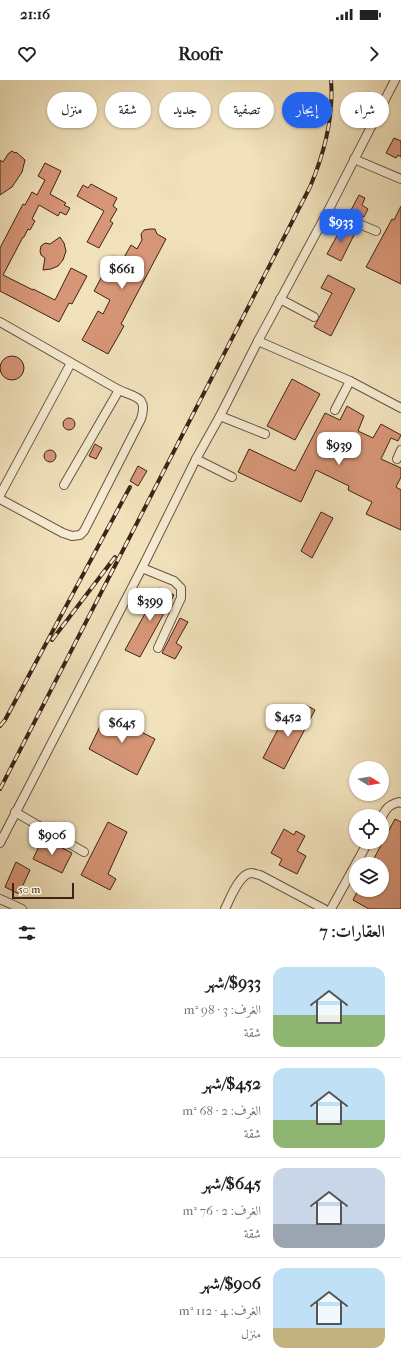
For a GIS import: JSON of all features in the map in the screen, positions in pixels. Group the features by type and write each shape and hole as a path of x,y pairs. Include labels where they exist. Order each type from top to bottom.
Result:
{"street":[{"path":"0,843 142,568 196,459 220,416 280,298 328,211 395,80"},
{"path":"354,159 401,179"},
{"path":"328,211 376,231"},
{"path":"280,298 314,317"},
{"path":"0,322 119,390 139,399 143,404 144,410 141,420 84,531 80,535 72,536 63,533 0,499"},
{"path":"258,341 350,381 401,408"},
{"path":"0,495 72,363"},
{"path":"335,410 350,381"},
{"path":"64,485 119,390"},
{"path":"220,416 265,434"},
{"path":"397,459 401,450"},
{"path":"196,459 232,477"},
{"path":"142,568 174,581 181,588 181,598 158,648"},
{"path":"385,809 391,804 398,802 401,803"},
{"path":"16,812 84,852"},
{"path":"331,909 364,849"},
{"path":"224,909 244,875 252,872 324,909"},
{"path":"0,899 22,909"}],"building":[{"path":"394,138 401,141 401,157 398,155 396,158 386,153"},
{"path":"12,151 15,153 16,152 25,160 22,172 12,187 0,195 0,160 3,162"},
{"path":"45,163 61,171 50,194 66,203 64,205 70,208 66,215 60,212 58,216 39,205 32,219 35,221 30,230 28,229 23,237 3,275 55,300 71,268 87,276 72,304 69,303 59,322 0,291 0,248 23,204 25,205 32,192 37,195 45,180 38,176"},
{"path":"91,184 117,198 113,206 117,209 110,221 113,223 99,248 87,242 104,211 77,196 83,185 88,188"},
{"path":"359,195 365,198 362,205 368,209 364,217 351,210"},
{"path":"401,206 401,284 366,267 392,219 394,220"},
{"path":"343,225 355,233 341,261 327,254"},
{"path":"155,229 157,234 166,239 121,324 124,326 108,354 82,340 98,311 103,314 110,300 94,291 113,256 122,261 131,245 137,249 142,240 141,234 144,230"},
{"path":"60,237 64,243 66,251 63,260 58,266 43,270 45,258 41,255 41,246 45,243 50,244"},
{"path":"328,275 355,289 331,336 314,327 332,293 321,288"},
{"path":"12,356 21,359 24,368 21,377 12,380 3,377 0,368 3,359"},
{"path":"292,379 320,394 295,440 267,426"},
{"path":"347,406 364,416 358,431 373,438 381,424 401,435 398,441 391,438 381,459 401,468 401,477 396,487 401,490 401,530 366,514 372,502 348,490 349,486 316,470 301,502 238,472 249,449 295,471 325,413 340,420"},
{"path":"67,418 71,418 75,424 71,430 67,430 63,426 63,422"},
{"path":"95,444 102,448 96,459 89,456"},
{"path":"52,450 55,451 55,461 48,462 45,461 44,454 45,451"},
{"path":"138,466 147,471 138,486 130,481"},
{"path":"321,512 333,518 312,558 301,551"},
{"path":"159,588 174,595 140,657 125,650"},
{"path":"180,618 188,622 176,643 182,647 175,659 162,653"},
{"path":"306,705 315,710 284,769 263,758 287,712 299,718"},
{"path":"106,714 155,739 137,775 89,749"},
{"path":"395,819 401,822 401,909 369,909 353,900 354,897 389,897 389,857 375,857 379,849 389,849 389,830"},
{"path":"108,822 127,832 108,874 116,879 110,890 81,875"},
{"path":"284,829 294,835 296,831 305,836 297,851 306,856 297,874 279,865 282,859 271,853"},
{"path":"43,838 72,853 62,873 33,859"},
{"path":"16,862 30,870 19,894 5,887"}],"railway":[{"path":"0,789 310,187 320,162 327,135 331,108 331,80"},
{"path":"0,726 5,720 130,487"},
{"path":"52,640 115,557"}]}
